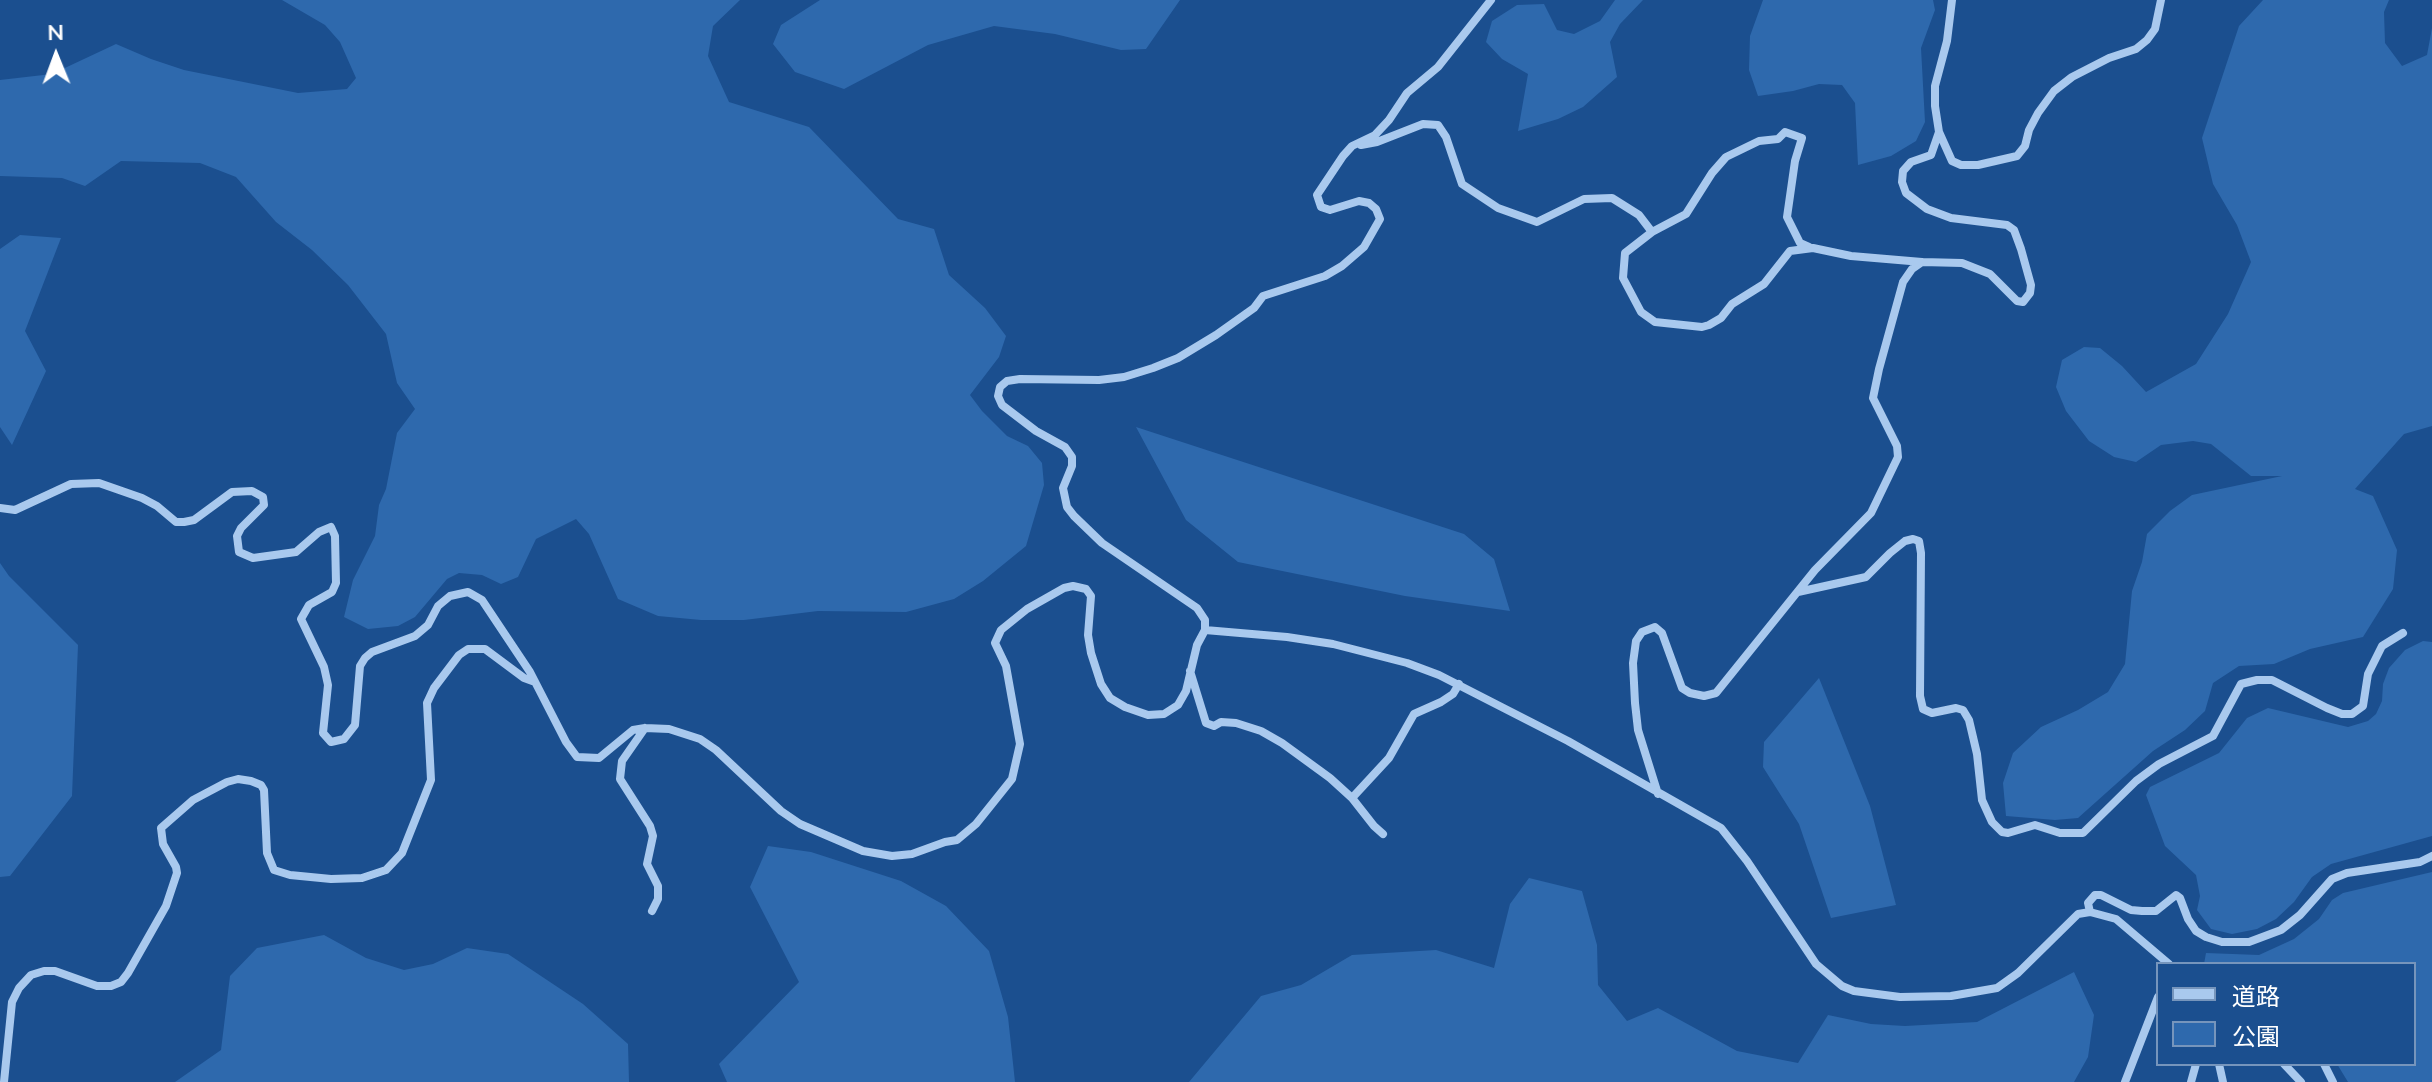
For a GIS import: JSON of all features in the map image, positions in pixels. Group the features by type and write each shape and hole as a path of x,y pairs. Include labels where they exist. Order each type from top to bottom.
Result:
{"street":[{"path":"0,508 15,510 71,484 99,483 142,498 176,522 184,522 194,520 232,492 252,491 263,497 264,505 237,536 239,552 253,558 296,552 319,532 331,527 335,536 336,583 332,592 309,605 301,619 326,676 327,704 323,733 331,742 344,739 355,725 360,666 365,658 372,652 415,636 428,625 438,606 450,596 462,592 474,594 482,600 536,682 566,742 577,757 599,758 633,730 669,729 700,739 716,750 781,811 800,824 878,855 912,854 957,840 976,824 1012,779 1020,744 1006,666 995,643 1001,630 1027,609 1064,588 1073,586 1086,589 1091,596 1088,635 1094,668 1110,698 1148,715 1164,714 1178,705 1186,691 1197,645 1205,630 1205,620 1197,608 1102,543 1074,516 1067,507 1063,488 1072,466 1072,457 1065,447 1036,431 1002,405 998,396 1000,387 1007,381 1020,379 1099,380 1124,377 1153,368 1178,358 1216,335 1254,308 1263,296 1325,276 1342,266 1364,247 1380,219 1369,203 1359,201 1330,210 1321,207 1317,195 1352,146 1375,135 1407,93 1438,67 1491,0"},
{"path":"1952,0 1947,41 1935,86 1939,132 1952,161 1961,165 1978,165 2017,156 2025,146 2038,113 2054,91 2072,77 2109,58 2136,49 2147,40 2155,29 2161,0"},
{"path":"1352,146 1377,142 1423,124 1438,125 1446,137 1462,184 1498,208 1537,222 1584,199 1612,198 1639,215 1652,232"},
{"path":"1813,248 1790,251 1764,284 1732,304 1721,318 1702,327 1655,322 1641,312 1623,278 1625,253 1652,232 1686,214 1726,157 1759,141 1778,139 1785,132 1802,138 1795,161 1787,217 1800,243 1862,258 1962,263 1990,274 2017,301 2023,302 2030,293 2031,285 2014,230 2007,225 1951,218 1927,209 1906,193 1902,182 1903,171 1911,162 1931,155 1939,132"},
{"path":"1658,794 1638,730 1633,663 1636,641 1642,632 1655,627 1662,633 1682,688 1704,696 1716,693 1815,570 1871,513 1898,457 1897,446 1873,398 1903,282 1912,269 1922,262"},
{"path":"1797,592 1866,577 1905,541 1919,541 1922,568 1920,696 1923,709 1932,713 1956,708 1963,710 1969,720 1977,754 1982,800 1992,822 2002,832 2008,833 2035,825 2060,833 2083,833 2136,781 2159,764 2213,736 2241,684 2272,680 2327,708 2352,714 2363,706 2368,674 2382,646 2403,633"},
{"path":"1205,630 1333,644 1407,663 1459,684 1568,741 1721,828 1747,861 1816,964 1842,986 1854,991 1900,997 1938,996 1997,988 2018,973 2078,914 2090,912 2116,919 2167,962"},
{"path":"4,1082 12,1002 31,975 55,971 97,986 111,986 121,982 128,973 166,906 177,873 163,844 161,828 165,821 212,788 238,779 261,785 266,799 267,853 274,870 290,875 331,879 362,878 386,870 402,853 431,780 427,703 434,688 459,655 468,649 485,649 524,678 536,682"},
{"path":"1190,671 1206,723 1214,726 1221,722 1236,723 1261,731 1304,758 1352,798 1383,834"},
{"path":"1352,798 1389,758 1414,714 1453,694 1459,684"},
{"path":"645,728 622,761 620,779 650,826 653,836 647,864 658,886 658,899 652,911"},
{"path":"2090,912 2088,903 2095,895 2131,910 2142,911 2156,911 2176,895 2196,931 2222,942 2249,942 2281,930 2300,915 2332,879 2347,873 2420,862 2432,856"},
{"path":"2125,1082 2156,1002"},
{"path":"2286,1066 2301,1082"}],"green space":[{"path":"282,0 740,0 713,26 708,56 729,102 809,127 898,219 934,229 949,275 985,308 1006,336 999,357 970,395 1007,436 1028,446 1042,463 1044,485 1026,546 983,581 954,599 906,612 818,611 744,620 701,620 658,616 618,599 589,534 576,519 536,539 518,577 501,584 482,575 459,573 447,579 415,617 398,626 368,629 344,617 353,580 375,536 379,505 386,489 397,433 415,409 397,383 386,334 348,285 312,250 276,222 236,177 200,163 121,161 85,186 62,178 0,176 0,80 52,74 116,44 184,70 298,93 347,89 356,78 340,42 325,25"},
{"path":"820,0 1180,0 1146,49 1121,50 1055,34 994,26 928,45 844,89 795,72 773,44 781,25"},
{"path":"1615,0 1643,0 1620,24 1610,42 1617,77 1583,107 1558,119 1518,131 1528,74 1502,59 1486,42 1492,21 1517,5 1544,4 1557,30 1574,34 1600,21"},
{"path":"1763,0 1933,0 1935,10 1921,48 1925,122 1916,141 1891,156 1858,165 1855,103 1842,85 1819,84 1758,96 1749,70 1750,36"},
{"path":"2263,0 2389,0 2384,12 2385,43 2402,66 2427,55 2432,28 2432,426 2404,434 2355,489 2373,496 2397,550 2393,589 2363,637 2310,649 2274,664 2239,666 2213,683 2205,711 2185,730 2153,751 2078,818 2055,820 2006,816 2003,783 2013,753 2041,727 2108,692 2125,664 2132,591 2147,534 2192,495 2282,476 2251,476 2211,444 2193,441 2161,445 2136,462 2114,457 2089,441 2066,411 2056,387 2062,360 2084,347 2100,348 2146,392 2196,364 2228,314 2251,262 2237,225 2213,184 2202,138 2239,26"},
{"path":"20,235 61,238 25,331 46,371 12,445 0,427 0,249"},
{"path":"1136,427 1464,534 1494,559 1510,611 1405,596 1238,562 1186,520"},
{"path":"0,563 9,576 78,645 72,796 10,876 0,877"},
{"path":"2423,641 2432,642 2432,836 2331,864 2312,877 2294,902 2276,919 2257,929 2232,934 2211,929 2197,910 2200,896 2196,875 2165,846 2146,795 2150,787 2219,753 2247,718 2268,708 2348,727 2368,721 2376,714 2382,701 2383,684 2389,668 2405,650"},
{"path":"1819,678 1870,806 1896,905 1831,918 1799,824 1763,767 1764,742"},
{"path":"768,846 811,852 901,881 946,906 989,951 1008,1017 1015,1082 727,1082 719,1064 799,982 750,887"},
{"path":"2432,872 2432,1082 2348,1082 2338,1066 2416,1066 2416,962 2204,962 2206,953 2259,955 2294,939 2319,919 2332,900 2343,893"},
{"path":"1529,878 1582,891 1597,945 1598,985 1627,1021 1658,1008 1737,1051 1798,1063 1828,1015 1871,1024 1905,1026 1977,1022 2074,972 2094,1015 2088,1057 2074,1082 1189,1082 1261,996 1301,985 1352,955 1436,950 1494,968 1510,904"},
{"path":"324,935 366,958 404,970 433,964 467,948 508,954 583,1004 628,1044 629,1082 175,1082 221,1050 230,976 257,948"}]}
